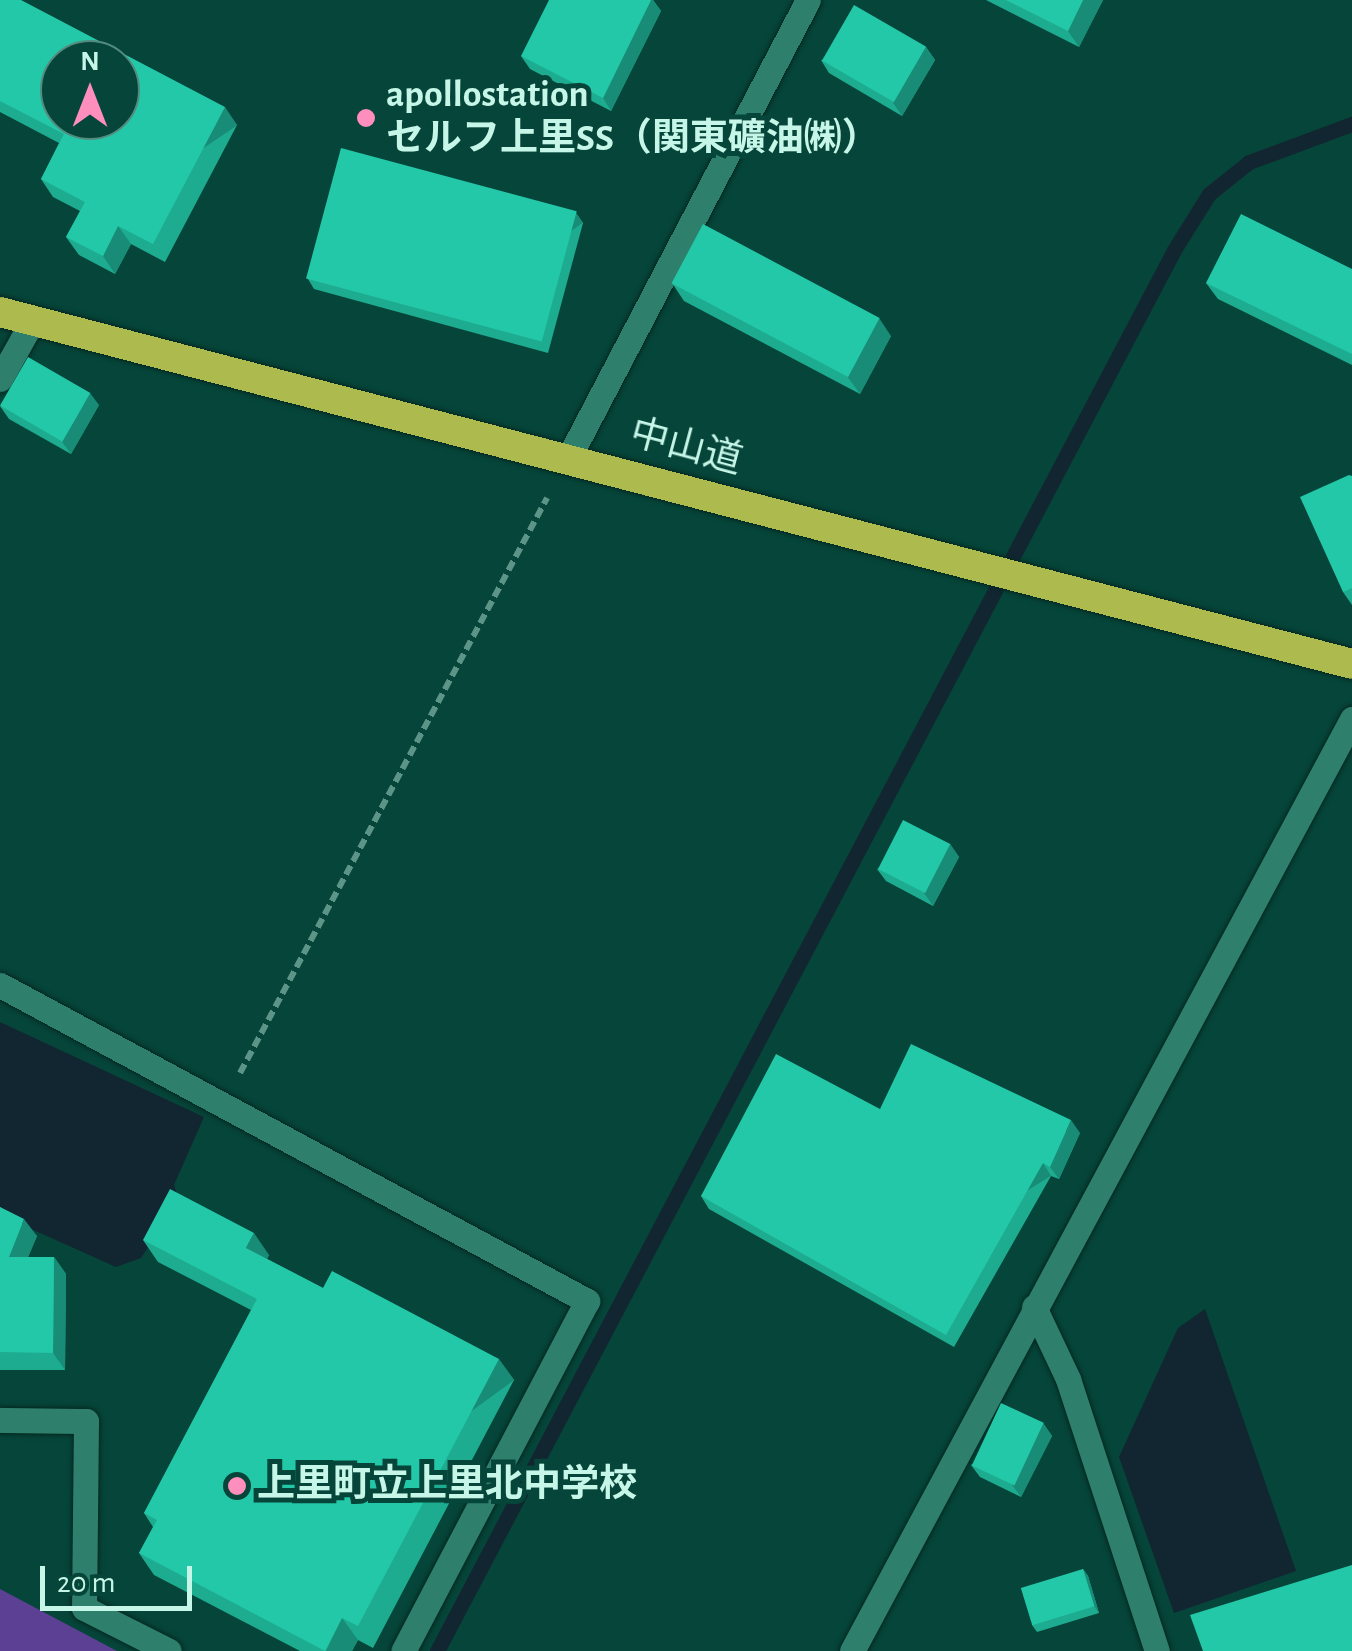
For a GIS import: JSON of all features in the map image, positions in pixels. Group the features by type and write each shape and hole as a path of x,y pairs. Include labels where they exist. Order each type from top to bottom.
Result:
{"highway":[{"name":"中山道","path":"0,312 1352,664"}],"street":[{"path":"568,458 808,0"},
{"path":"0,379 32,320"},
{"path":"852,1651 1352,719"},
{"path":"0,985 587,1300 403,1651"},
{"path":"1034,1308 1068,1379 1157,1651"},
{"path":"0,1420 86,1421 84,1608 169,1651"}],"path":[{"path":"223,1106 568,458"}],"shaded area":[{"path":"0,1589 117,1651 0,1651"}],"water":[{"path":"0,1022 204,1117 174,1185 179,1200 141,1258 116,1267 0,1215"},
{"path":"1205,1309 1296,1571 1174,1613 1119,1457 1178,1328"}],"building":[{"path":"0,0 21,0 97,40 40,40 40,122 0,101"},
{"path":"549,0 651,0 603,98 521,56"},
{"path":"1006,0 1083,0 1068,31"},
{"path":"854,5 926,46 894,102 822,60"},
{"path":"140,62 225,107 153,244 118,226 103,256 66,237 85,202 41,179 61,140 140,140"},
{"path":"341,148 577,211 542,342 306,278"},
{"path":"1241,214 1352,269 1352,354 1206,283"},
{"path":"703,224 880,318 848,377 672,283"},
{"path":"28,357 90,393 62,441 0,405"},
{"path":"1349,475 1352,588 1343,592 1300,497"},
{"path":"903,820 950,844 925,893 878,869"},
{"path":"911,1044 1071,1120 1050,1167 1043,1163 946,1335 701,1196 776,1054 880,1109"},
{"path":"170,1189 254,1233 246,1248 323,1288 332,1271 499,1359 358,1626 342,1618 325,1651 139,1553 157,1520 144,1513 257,1299 143,1240"},
{"path":"0,1207 24,1219 9,1257 54,1257 53,1353 0,1352"},
{"path":"1001,1403 1044,1423 1014,1485 972,1466"},
{"path":"1352,1565 1352,1651 1203,1651 1190,1615"},
{"path":"1083,1569 1094,1606 1032,1625 1021,1588"}],"waterway":[{"path":"437,1651 1174,250 1209,194 1249,162 1352,124"}],"place":[{"name":"apollostation セルフ上里SS（関東礦油㈱）","path":"366,118"},
{"name":"上里町立上里北中学校","path":"237,1486"}]}
